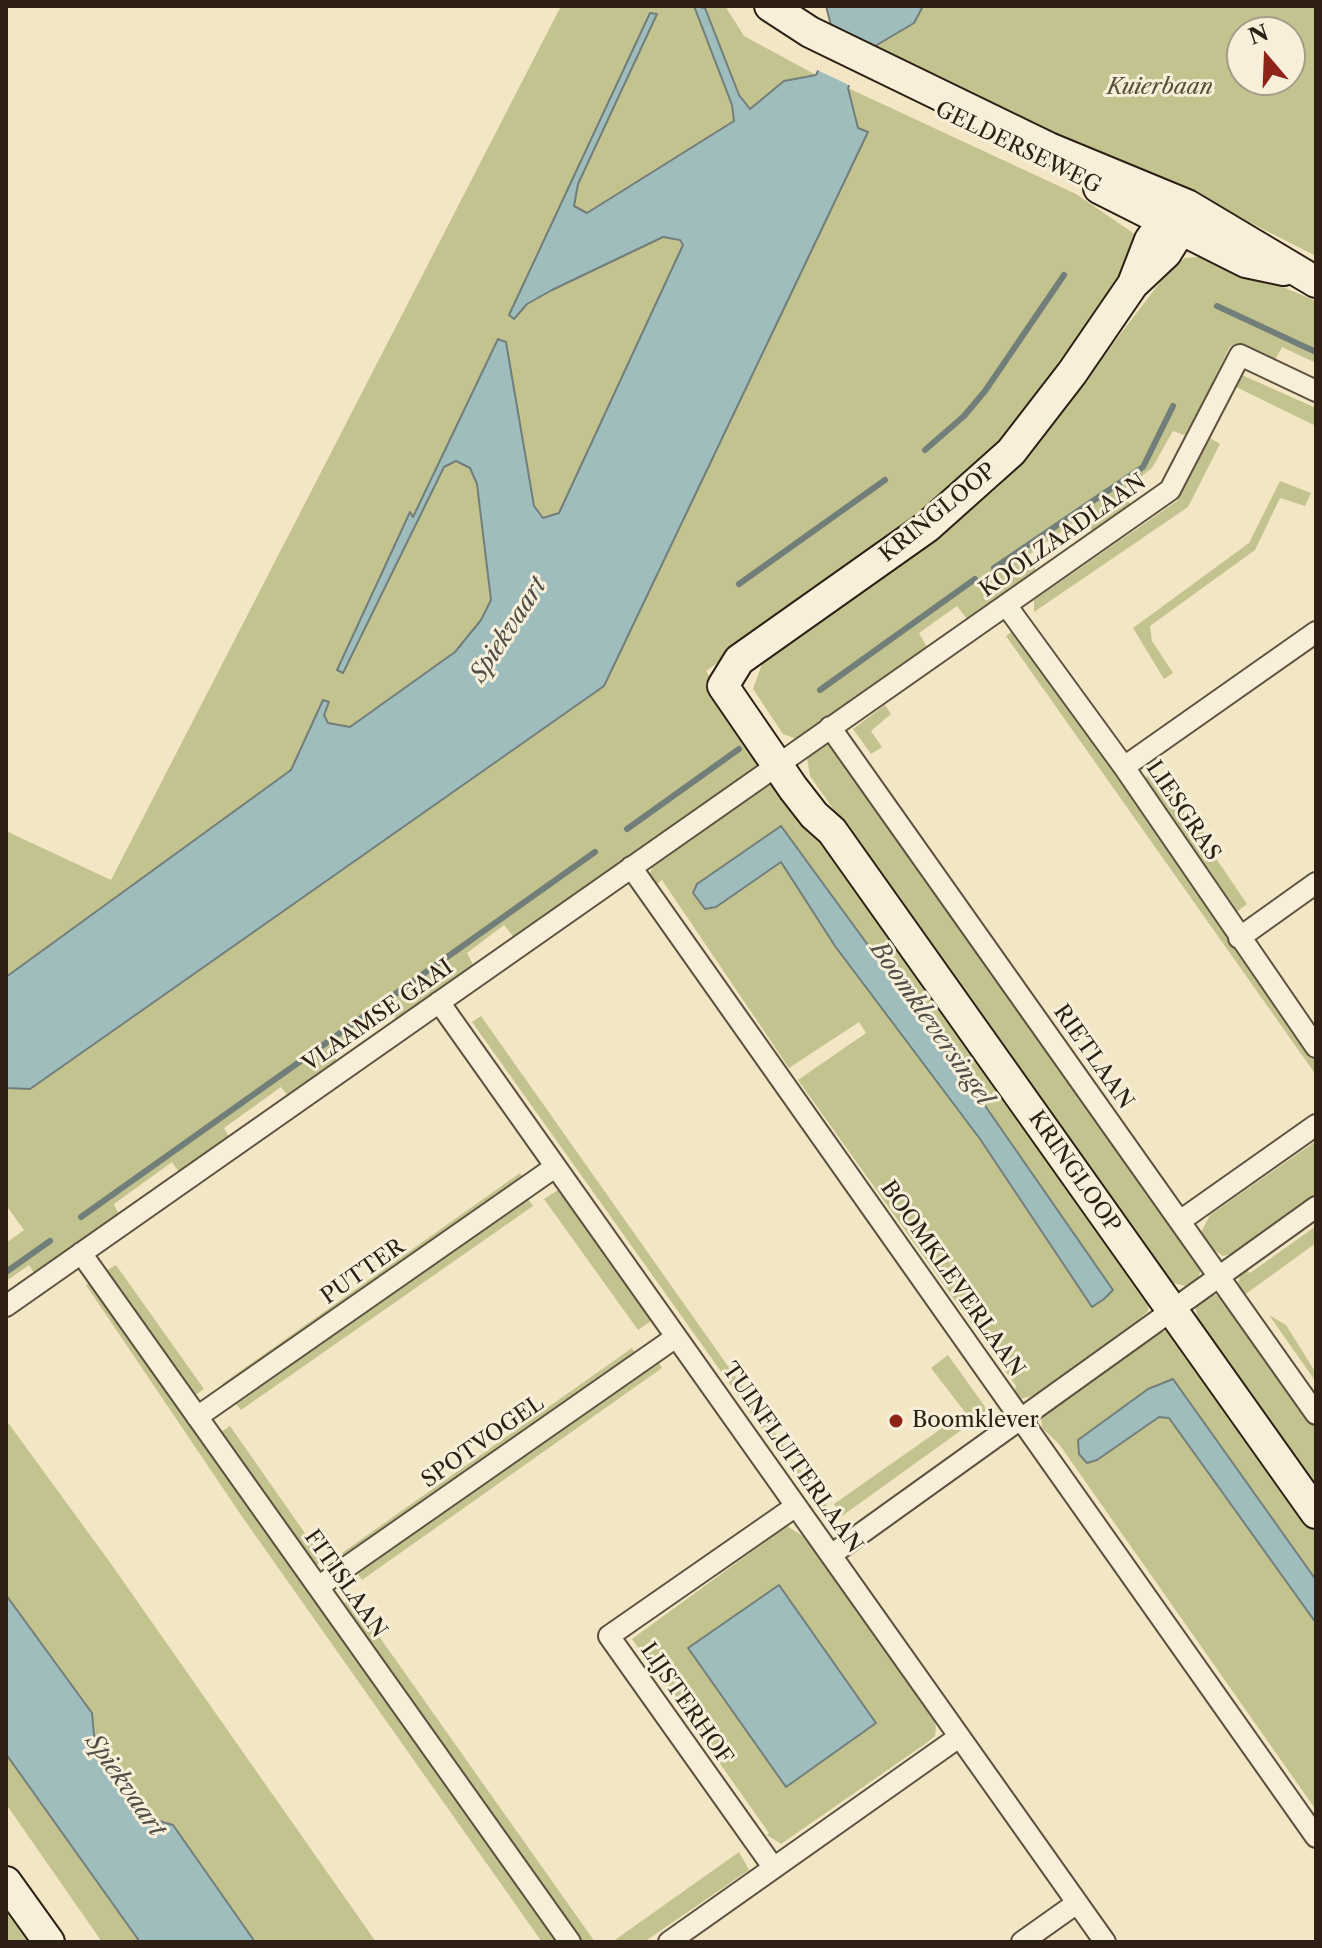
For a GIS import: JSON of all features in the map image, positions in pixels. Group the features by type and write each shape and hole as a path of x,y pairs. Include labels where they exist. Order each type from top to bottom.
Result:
{"street":[{"name":"GELDERSEWEG","path":"750,6 756,14 1177,218 1246,262 1305,277"},
{"name":"GELDERSEWEG","path":"770,6 807,38"},
{"name":"KRINGLOOP","path":"1177,218 1156,264 1133,284 1072,373 1011,452 976,488 734,666 737,680 783,760 826,806 832,831 1316,1513"},
{"name":"KOOLZAADLAAN","path":"783,760 1170,490 1240,355 1316,391"},
{"name":"LIESGRAS","path":"1006,605 1124,767 1316,1047"},
{"path":"1124,767 1316,632"},
{"name":"RIETLAAN","path":"830,727 1316,1414"},
{"name":"VLAAMSE GAAI","path":"6,1306 783,760"},
{"name":"BOOMKLEVERLAAN","path":"631,867 1316,1837"},
{"path":"1239,938 1316,883"},
{"name":"TUINFLUITERLAAN","path":"439,1002 1105,1942"},
{"path":"1180,1221 1316,1125"},
{"name":"PUTTER","path":"197,1417 555,1167"},
{"path":"831,1555 1019,1416 1316,1207"},
{"name":"FITISLAAN","path":"81,1253 570,1942"},
{"name":"SPOTVOGEL","path":"318,1587 676,1337"},
{"name":"LIJSTERHOF","path":"773,1867 609,1636 796,1506"},
{"path":"669,1942 959,1737"},
{"path":"6,1882 49,1942"},
{"path":"1022,1942 1077,1903"}],"green space":[{"path":"561,6 694,6 732,105 734,121 587,213 574,206 578,184 515,318 527,304 552,290 663,237 680,240 683,246 559,513 543,518 534,506 506,342 414,523 444,467 456,461 470,468 477,484 491,600 481,620 455,652 350,728 328,723 324,715 328,702 323,701 291,770 6,977 6,831 111,880"},
{"path":"703,6 725,6 744,36 816,75 784,81 750,109 739,95"},
{"name":"Kuierbaan","path":"915,6 1316,6 1316,256 1170,182 1125,176 865,52 908,27"},
{"path":"848,88 1076,194 1139,237 1107,306 1032,411 931,514 706,671 761,761 756,768 516,940 504,925 467,953 475,968 399,1022 388,1008 330,1051 339,1064 290,1099 281,1087 224,1128 231,1140 181,1175 172,1162 114,1204 121,1219 38,1279 29,1265 6,1281 6,1243 24,1230 6,1205 6,1088 30,1089 604,686 868,132 858,128"},
{"path":"1209,256 1316,301 1316,363 1282,347 1275,360 1241,344 1230,346 1187,436 1173,431 1152,468 1122,491 1131,505 1093,532 1082,517 1027,556 1036,570 967,619 957,606 919,633 927,647 812,731 797,739 783,734 753,689 764,659 929,544 997,488 1025,458 1171,268 1185,258"},
{"path":"1242,375 1316,408 1316,426 1236,387"},
{"path":"1210,438 1220,444 1188,507 1034,612 1034,600 1177,501"},
{"path":"1280,481 1311,493 1305,506 1280,498 1255,550 1150,626 1152,641 1173,673 1164,679 1133,628 1249,543"},
{"path":"1015,629 1316,1056 1316,1075 1006,636"},
{"path":"885,705 891,714 871,731 882,747 871,754 853,729"},
{"path":"830,744 840,752 1201,1268 1198,1279 1186,1286 1173,1283 1130,1230 810,776 807,758 815,747"},
{"path":"1152,770 1196,821 1206,836 1205,842 1247,904 1234,914 1142,782"},
{"path":"773,781 800,805 1149,1300 1148,1311 1139,1319 1032,1396 1020,1399 1014,1393 1016,1386 798,1080 866,1033 859,1022 789,1068 662,880 653,887 649,877 653,864"},
{"path":"481,1016 785,1447 779,1453 472,1022"},
{"path":"1316,1141 1316,1195 1235,1253 1223,1256 1206,1244 1200,1234 1210,1215"},
{"path":"520,1173 524,1179 227,1391 222,1384"},
{"path":"561,1188 654,1319 638,1330 544,1199"},
{"path":"528,1199 533,1206 241,1410 236,1404"},
{"path":"1316,1226 1316,1243 1243,1296 1236,1288 1243,1267 1250,1273"},
{"path":"116,1265 204,1389 194,1396 107,1270"},
{"path":"93,1282 561,1942 542,1942 243,1518 86,1285"},
{"path":"1215,1295 1228,1301 1316,1425 1316,1489 1199,1324 1195,1306 1203,1297"},
{"path":"1269,1315 1286,1325 1316,1373 1316,1382"},
{"path":"1170,1330 1316,1529 1316,1810 1059,1444 1042,1428 1041,1412 1154,1333"},
{"path":"632,1348 637,1356 348,1561 342,1553"},
{"path":"948,1355 988,1411 842,1516 834,1504 965,1412 931,1368"},
{"path":"657,1359 662,1368 362,1580 357,1573"},
{"path":"6,1420 109,1561 376,1942 255,1942 173,1825 153,1820 94,1735 92,1713 6,1595"},
{"path":"230,1426 323,1559 315,1567 221,1432"},
{"path":"796,1464 833,1514 826,1519 788,1468"},
{"path":"787,1526 806,1538 849,1600 853,1598 898,1661 894,1664 935,1722 936,1728 935,1736 925,1744 781,1844 767,1835 769,1833 632,1639"},
{"path":"352,1598 595,1942 583,1942 344,1603"},
{"path":"6,1754 140,1942 102,1942 6,1804"},
{"path":"739,1852 749,1870 644,1942 612,1942"},
{"path":"6,1901 35,1942 6,1942"}],"water":[{"name":"Spiekvaart","path":"694,6 705,8 739,95 750,109 784,81 816,75 834,37 826,6 923,6 914,23 865,52 848,88 858,128 868,132 604,686 30,1089 6,1088 6,977 291,770 323,700 329,702 324,715 328,723 350,727 455,652 481,620 491,600 477,484 470,468 456,461 444,467 343,673 337,670 410,512 413,517 498,339 506,342 534,506 543,518 559,513 683,245 680,240 663,237 552,290 527,304 514,319 509,315 650,13 657,14 578,184 574,206 587,213 734,121 732,105"},
{"path":"781,826 979,1097 1113,1290 1092,1307 980,1139 835,946 781,862 716,907 705,909 693,893 697,884"},
{"path":"1173,1379 1316,1580 1316,1623 1169,1418 1159,1417 1097,1460 1087,1463 1079,1454 1078,1440 1148,1389"},
{"path":"779,1585 876,1723 786,1787 688,1648"},
{"name":"Spiekvaart","path":"6,1595 92,1713 94,1735 152,1819 173,1825 255,1942 140,1942 6,1754"}],"pier":[{"path":"829,36 868,55 853,87 815,69"}],"waterway":[{"path":"925,450 964,416 985,391 1064,275"},
{"path":"1217,306 1316,352"},
{"path":"994,568 1143,467 1173,406"},
{"path":"739,584 885,480"},
{"path":"820,690 975,579"},
{"path":"627,829 739,749"},
{"path":"81,1217 595,852"},
{"path":"6,1272 50,1241"}],"place":[{"name":"Boomklever","path":"896,1421"}],"water label":[{"name":"Boomkleversingel","path":"931,1024"}]}
